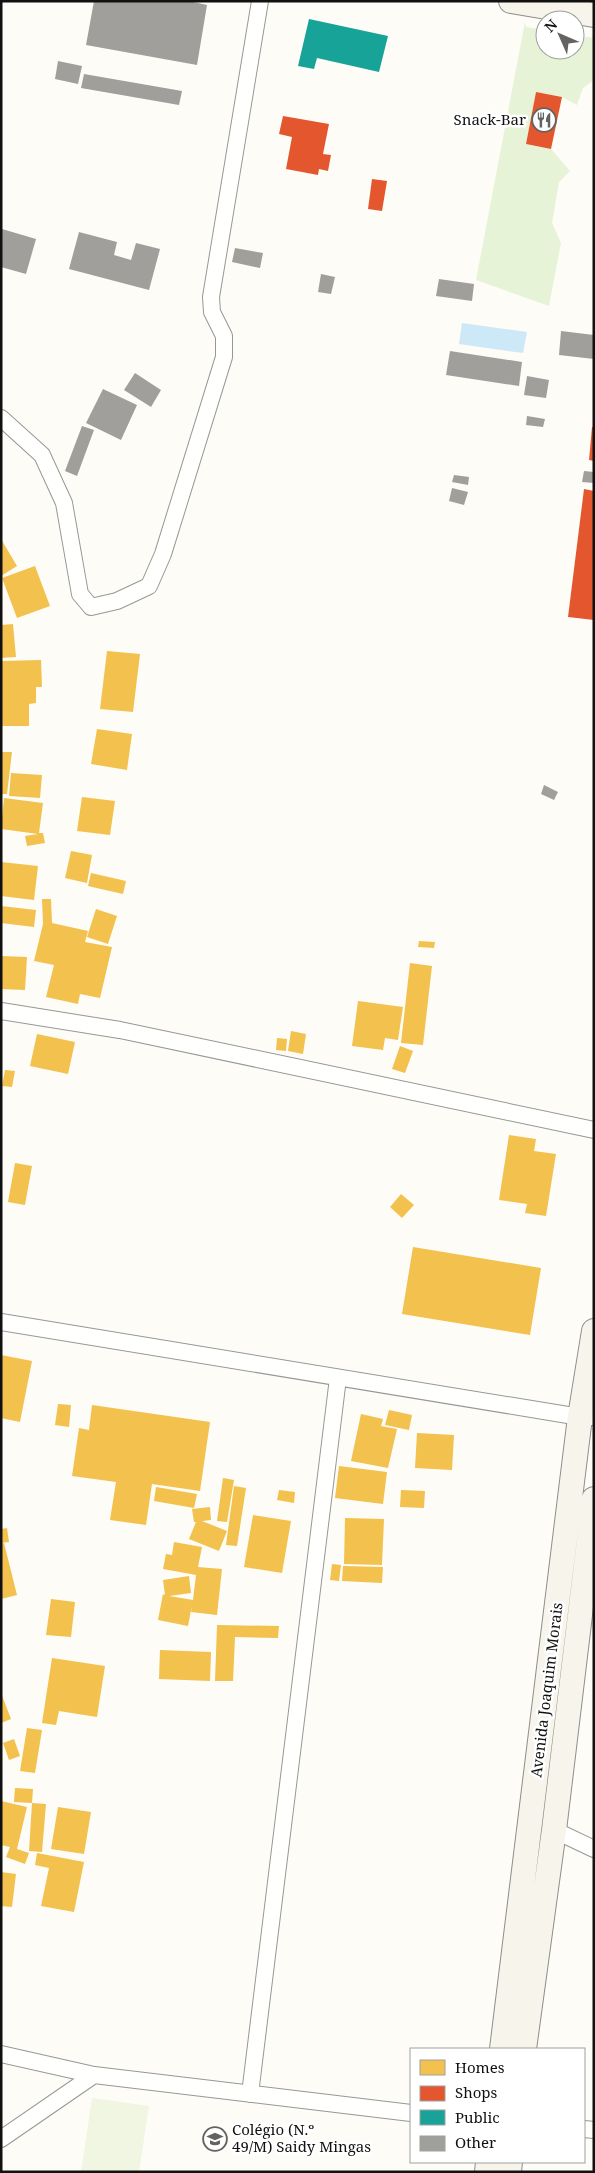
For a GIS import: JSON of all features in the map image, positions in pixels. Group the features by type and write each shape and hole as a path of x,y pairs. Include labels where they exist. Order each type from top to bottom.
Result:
{"street":[{"path":"1,418 42,455 64,503 80,594 92,607 117,601 149,586 163,554 224,357 224,336 212,312 212,297 260,1"},
{"path":"511,1 594,15"},
{"path":"1,1011 120,1030 594,1130"},
{"path":"1,1322 587,1417"},
{"name":"Avenida Joaquim Morais","path":"502,2048 587,1417 594,1331"},
{"path":"250,2094 338,1378"},
{"name":"Avenida Joaquim Morais","path":"524,2048 554,1830 594,1499"},
{"path":"554,1830 594,1849"},
{"path":"1,2054 94,2075 410,2114"},
{"path":"1,2139 94,2075"}],"green space":[{"path":"525,22 526,27 535,28 535,60 585,60 585,37 594,38 594,80 583,88 577,105 562,97 536,92 526,144 551,149 570,171 559,182 552,223 561,243 549,306 476,280"},
{"path":"92,2098 149,2106 139,2172 81,2172"}],"water":[{"path":"462,323 527,332 523,353 459,344"}],"building: Homes":[{"path":"1,539 17,566 1,576"},
{"path":"35,566 50,606 17,618 2,578"},
{"path":"13,624 16,657 1,658 1,625"},
{"path":"107,651 140,654 133,712 100,709"},
{"path":"41,660 42,687 36,687 36,703 29,704 29,726 1,726 1,661"},
{"path":"97,729 132,734 127,770 91,764"},
{"path":"1,752 12,752 7,794 1,794"},
{"path":"11,773 42,775 40,798 9,796"},
{"path":"82,797 115,801 110,835 77,831"},
{"path":"4,798 43,803 39,833 43,833 45,843 27,846 25,836 38,834 1,829"},
{"path":"71,851 92,855 87,883 65,878"},
{"path":"1,862 38,866 34,900 1,896"},
{"path":"91,873 126,881 123,894 88,886"},
{"path":"42,899 51,899 52,923 88,931 85,942 112,947 100,998 80,994 78,1004 46,997 54,965 34,961 43,924"},
{"path":"1,906 36,910 34,927 1,923"},
{"path":"96,909 117,916 108,944 87,937"},
{"path":"419,941 435,942 434,948 418,947"},
{"path":"1,956 27,957 25,990 1,989"},
{"path":"410,963 432,966 423,1045 401,1043"},
{"path":"358,1001 403,1007 398,1040 385,1038 383,1050 352,1046"},
{"path":"291,1031 306,1034 303,1054 288,1051"},
{"path":"37,1034 75,1042 68,1074 30,1066"},
{"path":"277,1038 287,1039 286,1051 276,1050"},
{"path":"400,1046 413,1051 405,1073 392,1069"},
{"path":"5,1070 15,1071 12,1087 2,1086"},
{"path":"509,1135 536,1139 534,1151 556,1154 546,1216 525,1213 527,1204 499,1200"},
{"path":"15,1163 32,1166 25,1205 8,1202"},
{"path":"401,1194 414,1205 402,1218 390,1207"},
{"path":"413,1247 541,1268 530,1335 402,1314"},
{"path":"1,1355 32,1361 20,1422 1,1418"},
{"path":"58,1404 71,1405 69,1427 55,1425"},
{"path":"92,1405 210,1422 200,1491 152,1484 146,1525 110,1520 116,1482 72,1476 79,1428 89,1430"},
{"path":"389,1410 412,1415 409,1430 385,1425"},
{"path":"361,1414 383,1419 381,1426 397,1429 388,1468 351,1461"},
{"path":"417,1433 454,1435 452,1470 415,1468"},
{"path":"339,1466 387,1472 383,1504 335,1498"},
{"path":"223,1478 234,1480 227,1522 217,1521"},
{"path":"234,1486 246,1488 237,1546 226,1545"},
{"path":"156,1487 197,1494 194,1508 154,1501"},
{"path":"279,1490 295,1492 294,1503 277,1500"},
{"path":"401,1490 425,1491 424,1508 400,1507"},
{"path":"210,1507 211,1520 202,1521 227,1531 219,1551 189,1539 196,1522 194,1522 192,1509"},
{"path":"253,1515 291,1521 282,1573 244,1567"},
{"path":"345,1518 384,1519 382,1565 344,1564"},
{"path":"7,1528 9,1542 1,1543 1,1529"},
{"path":"174,1542 202,1547 198,1567 222,1569 217,1615 191,1612 192,1605 188,1626 158,1620 163,1594 165,1595 163,1580 189,1576 191,1593 169,1596 193,1600 196,1575 163,1569 166,1554 172,1555"},
{"path":"4,1543 17,1595 1,1599 1,1544"},
{"path":"332,1564 341,1565 339,1581 330,1580"},
{"path":"343,1566 383,1567 382,1583 342,1581"},
{"path":"51,1599 75,1602 71,1637 46,1635"},
{"path":"217,1625 279,1626 278,1638 235,1637 233,1681 215,1681"},
{"path":"160,1650 211,1652 210,1681 159,1679"},
{"path":"52,1658 105,1666 97,1717 59,1711 56,1725 42,1723"},
{"path":"1,1693 11,1719 1,1723"},
{"path":"27,1728 42,1730 35,1773 20,1771"},
{"path":"14,1739 20,1756 9,1760 3,1743"},
{"path":"15,1788 33,1789 32,1803 14,1802"},
{"path":"1,1801 27,1807 17,1849 29,1853 25,1864 6,1857 10,1847 1,1845"},
{"path":"32,1803 46,1804 42,1852 29,1851"},
{"path":"58,1807 91,1812 84,1854 51,1849"},
{"path":"37,1853 84,1862 74,1912 41,1906 49,1868 35,1865"},
{"path":"1,1872 16,1874 12,1907 1,1906"}],"building: Shops":[{"name":"Snack-Bar","path":"536,92 562,97 551,149 526,144"},
{"path":"283,116 329,124 323,154 331,155 328,171 319,169 318,175 286,169 292,137 279,134"},
{"path":"372,179 387,181 382,211 368,209"},
{"path":"592,427 594,427 594,461 589,460"},
{"path":"584,489 594,491 594,620 568,617"}],"building: Public":[{"path":"309,19 388,36 379,72 317,58 314,69 298,66"}],"building: Other":[{"path":"94,1 189,1 207,5 197,65 86,45"},
{"path":"58,61 82,66 78,84 55,79"},
{"path":"84,74 182,91 179,105 81,88"},
{"path":"2,229 36,239 26,274 1,267"},
{"path":"79,232 117,242 114,255 131,260 136,243 160,249 149,290 69,269"},
{"path":"235,248 263,253 260,268 232,262"},
{"path":"321,274 335,277 331,294 318,292"},
{"path":"439,279 474,284 472,301 436,296"},
{"path":"561,331 594,335 594,359 559,355"},
{"path":"450,351 522,362 519,386 446,375"},
{"path":"135,373 161,390 151,407 124,390"},
{"path":"527,376 549,380 546,398 524,395"},
{"path":"103,389 137,405 121,440 86,423"},
{"path":"527,416 545,419 543,427 526,425"},
{"path":"82,426 94,430 77,476 65,471"},
{"path":"584,471 594,472 594,483 582,482"},
{"path":"454,475 469,477 468,485 452,482"},
{"path":"452,488 468,492 464,505 449,501"},
{"path":"544,785 558,792 554,800 541,794"}],"place":[{"name":"Snack-Bar","path":"544,120"},
{"name":"Colégio (N.º 49/M) Saidy Mingas","path":"215,2139"}]}
